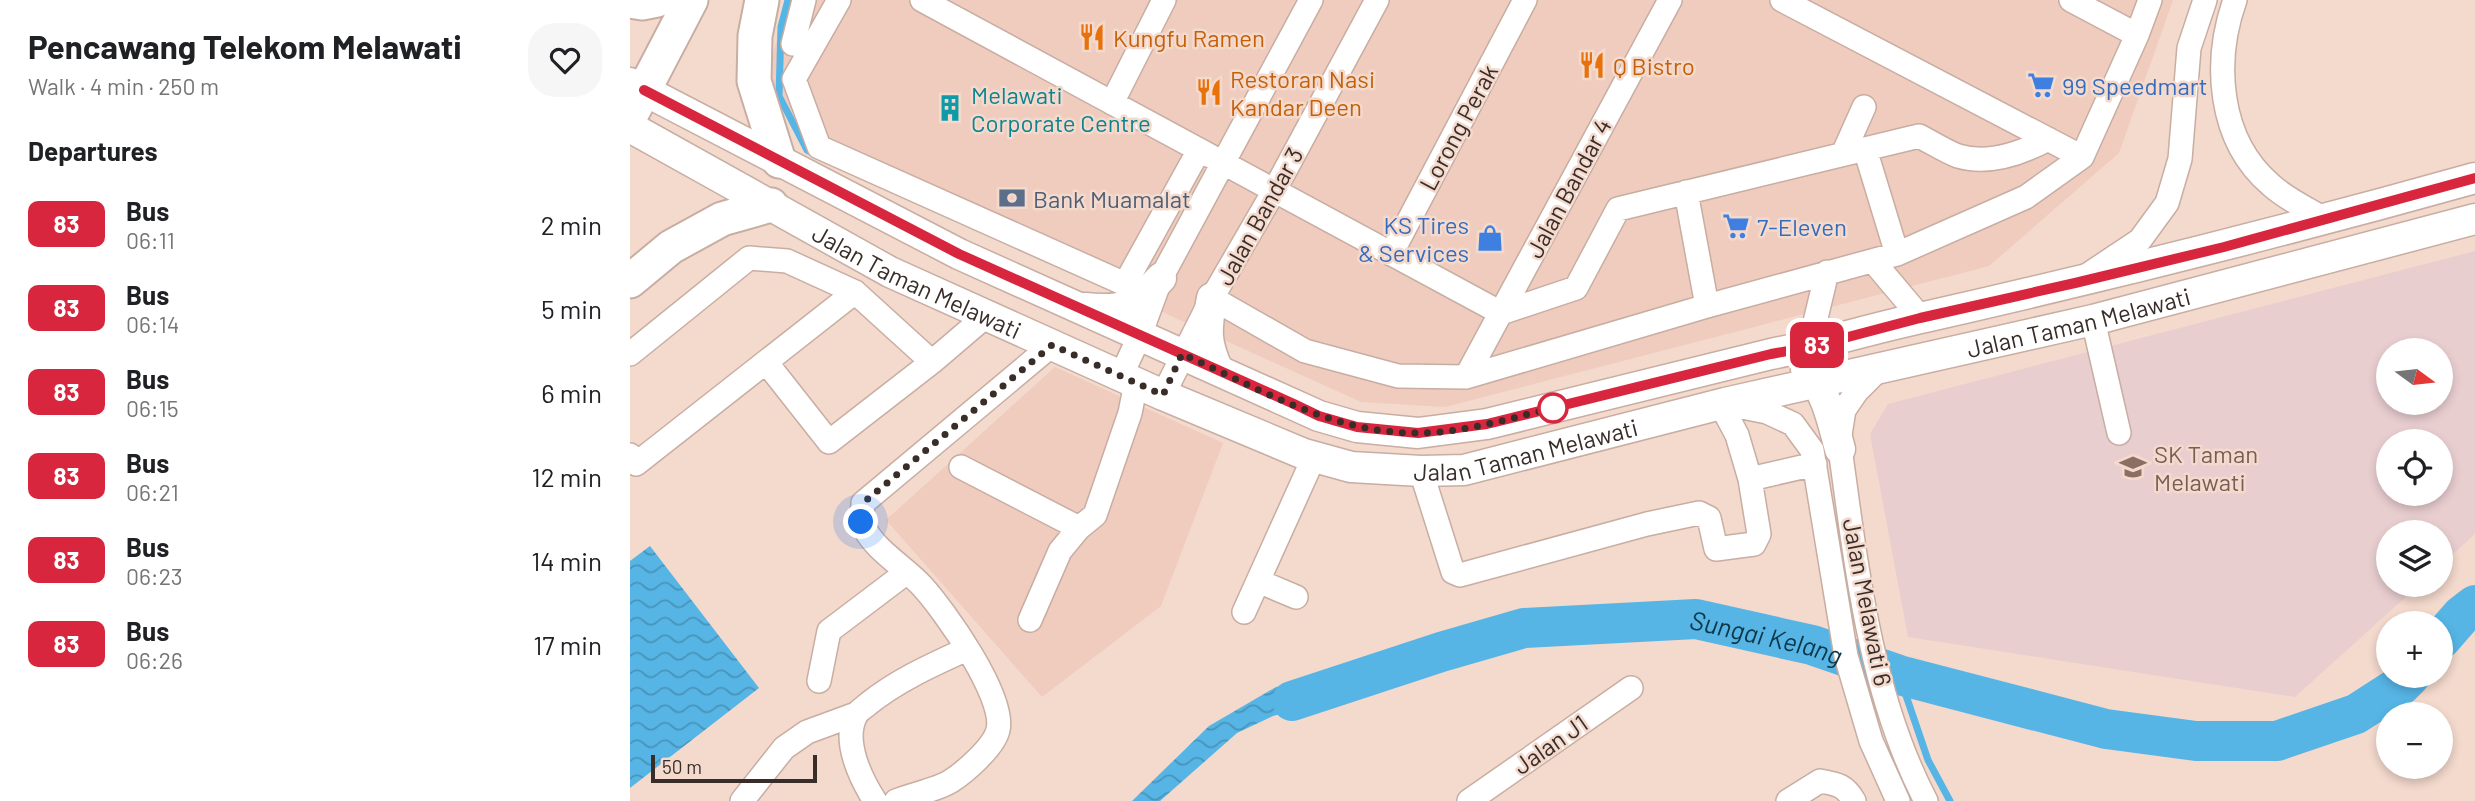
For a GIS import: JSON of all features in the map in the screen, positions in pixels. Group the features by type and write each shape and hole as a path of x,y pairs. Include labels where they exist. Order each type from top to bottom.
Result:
{"highway":[{"path":"630,1 642,3 657,0"},
{"path":"635,97 691,0"},
{"path":"762,0 755,36 754,80 779,161"},
{"path":"630,281 671,247 722,219 771,205"}],"main road":[{"name":"Jalan Taman Melawati","path":"635,97 779,161 959,254 1319,416 1357,427 1418,433 1487,424 1771,354 1810,347 2326,220 2475,178"},
{"name":"Jalan Taman Melawati","path":"630,127 890,272 1140,385 1314,457 1351,467 1421,471 1464,471 1723,404 2093,320 2475,219"},
{"path":"1078,307 1109,310 1139,302 1161,278"},
{"path":"1212,298 1207,324 1208,347 1218,370"},
{"path":"1771,354 1791,359 1806,369 1818,383 1828,404 1840,449"}],"street":[{"path":"793,44 804,0"},
{"path":"839,0 794,79 819,147 1125,284 1199,150"},
{"path":"922,0 1501,313 1576,288 1618,209 1919,136 1960,156 1999,158 2028,150 2048,139"},
{"path":"1112,103 1164,0"},
{"path":"1030,620 1060,551 1079,528 1095,515 1140,385 1140,335 1161,278 1311,0"},
{"name":"Jalan Bandar 3","path":"1140,385 1182,354 1275,191 1377,0"},
{"name":"Lorong Perak","path":"1391,254 1525,0"},
{"name":"Jalan Bandar 4","path":"1466,377 1670,0"},
{"path":"1782,0 2082,157"},
{"path":"2071,0 2137,35"},
{"path":"1212,298 1305,351 1398,376 1466,377 1707,306 1897,254 2026,197 2082,157 2150,0"},
{"path":"2075,283 2140,240 2167,203 2180,159 2189,48 2204,0"},
{"path":"2235,0 2227,21 2222,59 2224,96 2239,145 2250,164 2272,186 2326,220"},
{"path":"1864,107 1854,151 1897,254"},
{"path":"1686,192 1707,306"},
{"path":"630,354 749,258 787,261 855,292 932,362"},
{"path":"1873,261 1920,318"},
{"path":"1810,347 1827,272"},
{"path":"630,456 636,464 855,292"},
{"path":"766,362 829,442 987,316"},
{"path":"2093,320 2119,433"},
{"path":"896,801 950,782 979,759 998,730 996,705 986,680 967,649 922,586 869,537 861,522 863,503 1052,345"},
{"name":"Jalan Melawati 6","path":"1880,369 1857,391 1843,410 1839,441 1873,653 1896,732 1926,801"},
{"path":"1421,471 1453,572 1460,575 1647,524 1699,513 1709,518 1716,549 1754,544 1759,534 1750,480 1737,436 1723,404"},
{"name":"Jalan Melawati 6","path":"1723,404 1767,412 1793,424 1812,450 1846,656 1871,741 1898,801"},
{"path":"1244,612 1314,457"},
{"path":"1750,480 1815,464"},
{"path":"961,467 1079,528"},
{"path":"819,681 829,631 907,572"},
{"path":"1258,581 1296,597"},
{"path":"742,801 784,748 807,732 856,714 892,687 967,649"},
{"name":"Jalan J1","path":"1479,798 1631,688"},
{"path":"856,714 850,740 866,787 875,801"},
{"path":"1788,801 1820,781 1834,783 1848,790 1854,801"}],"shaded area":[{"path":"788,0 2173,0 2119,153 1989,266 1445,407 1361,402 814,154 767,76"},
{"name":"SK Taman Melawati","path":"2475,251 2475,534 2453,554 2453,520 2376,520 2376,597 2406,597 2390,611 2376,611 2376,624 2295,697 1908,637 1870,434 1888,404"},
{"path":"1055,367 1223,443 1161,606 1042,697 886,520"}],"water":[{"path":"650,546 759,688 630,788 630,561"},
{"path":"1341,675 1348,690 1321,703 1273,716 1237,733 1160,801 1132,801 1209,726 1276,687"}],"waterway":[{"path":"788,0 781,27 779,96 807,150 815,154"},
{"name":"Sungai Kelang","path":"2453,625 2475,605"},
{"name":"Sungai Kelang","path":"1292,701 1524,628 1696,619 1812,645 1899,675 2106,729 2196,741 2277,741 2356,714 2396,688"},
{"path":"1899,675 1928,760 1950,801"}],"bus line":[{"name":"83","path":"644,90 959,254 1319,416 1357,427 1418,433 1487,424 1771,354 1810,347 1920,318 2224,247 2475,178"}],"place":[{"name":"Kungfu Ramen","path":"1092,37"},
{"name":"Q Bistro","path":"1592,65"},
{"name":"99 Speedmart","path":"2041,85"},
{"name":"Restoran Nasi Kandar Deen","path":"1209,92"},
{"name":"Melawati Corporate Centre","path":"950,108"},
{"name":"Bank Muamalat","path":"1012,198"},
{"name":"7-Eleven","path":"1736,226"},
{"name":"KS Tires & Services","path":"1490,238"},
{"name":"SK Taman Melawati","path":"2133,467"}],"route":[{"path":"861,522 863,503 1052,345 1163,395 1182,354 1319,416 1357,427 1418,433 1487,424 1564,405 1553,408"}]}
